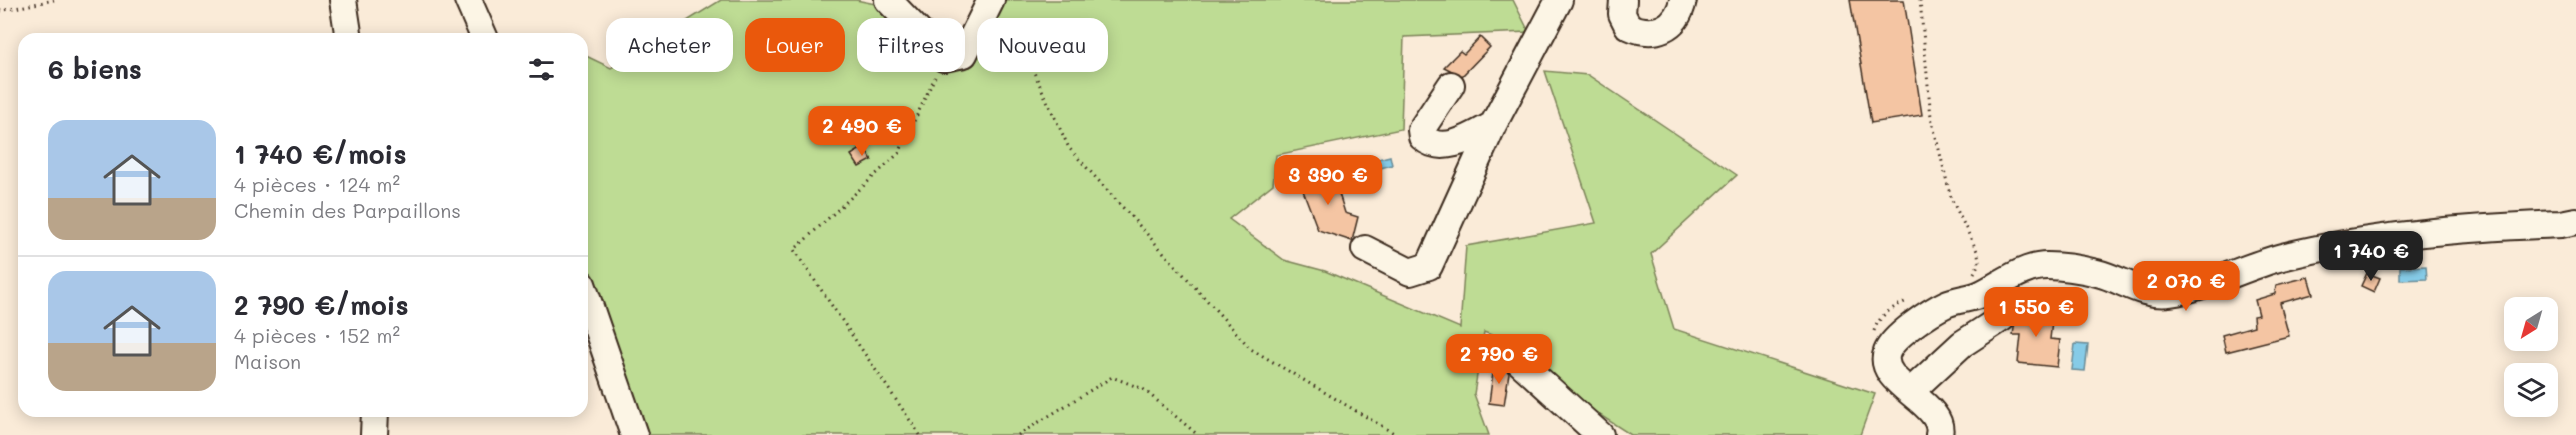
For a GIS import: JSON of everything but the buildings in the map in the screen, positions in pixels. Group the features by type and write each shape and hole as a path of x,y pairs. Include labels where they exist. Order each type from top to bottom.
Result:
{"street":[{"path":"343,0 348,33"},
{"path":"468,0 482,33"},
{"path":"888,0 909,18"},
{"path":"965,39 991,0"},
{"path":"1365,249 1410,272 1429,266 1493,125 1559,0"},
{"path":"1623,0 1622,14 1628,26 1638,31 1656,32 1671,24 1681,11 1683,0"},
{"path":"1451,85 1421,130 1422,137 1429,143 1446,145 1468,139 1493,125"},
{"path":"1939,435 1934,415 1889,372 1886,361 1887,350 1914,323 1947,303 1979,295 2021,272 2045,266 2098,273 2148,293 2166,294 2189,289 2280,258 2340,244 2402,235 2576,221"},
{"path":"588,301 634,435"},
{"path":"1910,392 1962,345 2002,318"},
{"path":"1514,357 1600,435"},
{"path":"374,435 375,417"}],"path":[{"path":"0,11 54,0"},
{"path":"1920,0 1932,117 1952,198 1978,253 1979,263 1974,273 1965,277"},
{"path":"965,55 1024,51 1069,148 1251,349 1397,435"},
{"path":"920,435 794,250 899,153 945,72"},
{"path":"1873,332 1877,322 1894,306 1914,298"},
{"path":"1018,435 1112,377 1143,388 1198,435"}],"green space":[{"path":"721,0 856,0 880,5 892,18 857,18 857,72 965,72 977,48 977,72 1108,72 1108,18 992,18 1001,0 1513,0 1529,32 1404,37 1401,129 1276,155 1273,184 1229,219 1284,260 1325,271 1460,328 1466,246 1596,223 1545,71 1588,75 1737,175 1651,254 1674,329 1875,394 1860,435 1631,435 1569,395 1527,349 1484,332 1474,394 1489,435 646,435 622,382 588,277 588,57 606,66 606,72 733,72 733,18 692,18"}],"water":[{"path":"1390,156 1392,165 1358,174 1355,165"},
{"path":"2426,266 2427,279 2400,280 2400,267"},
{"path":"2075,344 2088,345 2085,371 2072,370"}]}
